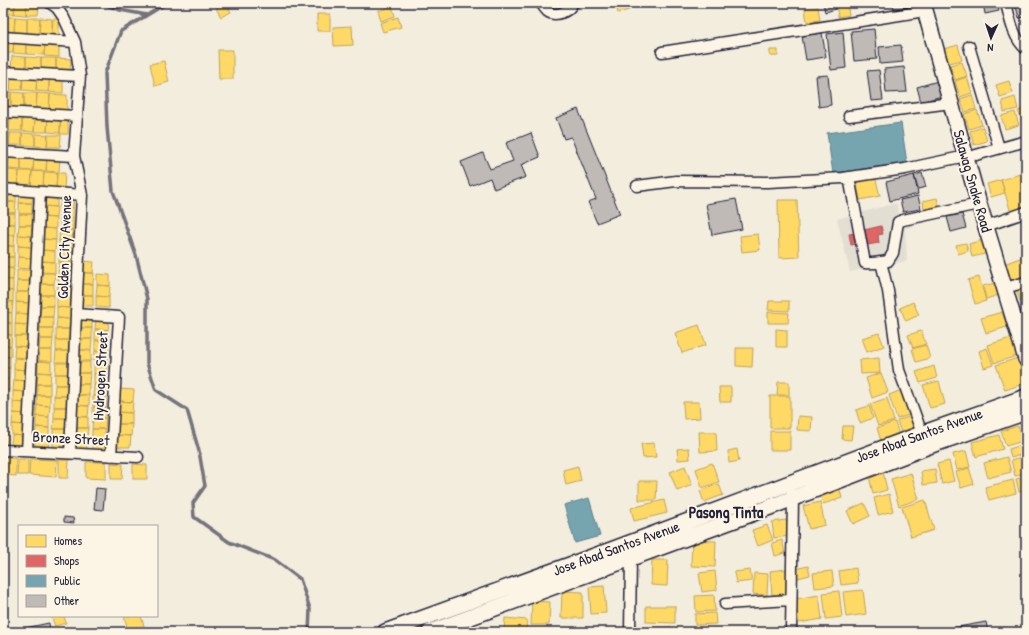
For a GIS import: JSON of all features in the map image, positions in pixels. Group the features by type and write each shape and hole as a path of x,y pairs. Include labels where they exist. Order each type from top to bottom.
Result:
{"main road":[{"name":"Salawag Snake Road","path":"924,7 951,103 971,155 979,204 1026,359"},
{"name":"Jose Abad Santos Avenue","path":"385,632 793,498 923,440 1026,397"},
{"name":"Jose Abad Santos Avenue","path":"430,632 788,484 923,440 1026,412"}],"street":[{"name":"Golden City Avenue","path":"50,3 57,8 64,18 75,42 80,76 74,156 82,195 70,453"},
{"path":"541,3 546,11 552,14 562,13 571,7 573,3"},
{"path":"1006,3 1012,25 1020,44 1026,49"},
{"path":"662,52 924,7"},
{"path":"3,37 75,42"},
{"path":"969,46 1000,148"},
{"path":"3,72 80,76"},
{"path":"848,116 951,103"},
{"path":"3,112 77,116"},
{"path":"637,186 676,181 768,182 850,177 905,169 971,155 1026,141"},
{"path":"3,152 74,156"},
{"path":"850,177 865,262 869,263 888,261 893,253 898,222 979,204"},
{"path":"3,189 82,195"},
{"path":"27,451 40,192"},
{"path":"986,226 1026,212"},
{"path":"881,262 888,291 899,370 923,440"},
{"path":"1005,288 1026,282"},
{"name":"Hydrogen Street","path":"76,314 118,317 111,456"},
{"name":"Bronze Street","path":"3,450 138,457"},
{"path":"788,484 793,498 791,632"},
{"path":"628,551 630,632"},
{"path":"725,604 791,600"}],"shaded area":[{"path":"896,203 900,216 960,204 963,210 905,229 907,261 850,272 837,219"}],"building: Homes":[{"path":"3,3 15,3 14,14 3,14"},
{"path":"15,3 27,3 26,15 14,14"},
{"path":"27,3 39,3 38,15 26,15"},
{"path":"225,3 231,12 221,17 216,8"},
{"path":"615,3 627,3 629,10 618,13"},
{"path":"836,3 847,3 849,15 838,17"},
{"path":"392,6 395,16 381,21 378,11"},
{"path":"818,7 820,20 807,22 805,9"},
{"path":"317,14 330,14 330,31 317,31"},
{"path":"3,17 15,17 14,33 3,33"},
{"path":"15,17 27,18 27,34 14,33"},
{"path":"398,17 401,27 383,32 380,23"},
{"path":"27,18 40,18 39,34 27,34"},
{"path":"40,18 52,19 52,35 39,34"},
{"path":"53,19 59,19 59,35 52,35"},
{"path":"352,26 353,45 334,46 333,27"},
{"path":"3,40 14,40 13,53 3,53"},
{"path":"14,40 26,40 26,54 13,53"},
{"path":"26,42 45,43 44,55 26,54"},
{"path":"45,44 59,45 59,57 44,56"},
{"path":"958,45 962,60 949,63 944,49"},
{"path":"218,50 233,50 233,79 219,79"},
{"path":"770,50 778,50 778,56 770,56"},
{"path":"3,54 8,54 7,69 3,69"},
{"path":"12,56 26,57 26,70 11,70"},
{"path":"26,57 41,58 41,71 26,70"},
{"path":"41,58 56,58 56,72 41,71"},
{"path":"56,58 71,59 70,72 56,72"},
{"path":"164,61 169,82 155,86 150,64"},
{"path":"962,62 967,76 955,80 950,65"},
{"path":"3,75 11,76 10,90 3,90"},
{"path":"11,76 23,76 22,90 10,90"},
{"path":"23,76 37,77 36,91 22,90"},
{"path":"37,77 49,78 49,92 36,91"},
{"path":"967,77 972,93 960,97 955,81"},
{"path":"49,78 63,78 63,93 49,92"},
{"path":"1009,81 1013,93 1000,97 996,85"},
{"path":"3,92 11,92 11,108 3,108"},
{"path":"11,92 24,93 24,109 11,108"},
{"path":"24,93 37,93 36,109 24,109"},
{"path":"37,93 50,94 49,110 36,109"},
{"path":"50,94 67,95 67,110 49,110"},
{"path":"972,95 976,109 965,112 960,99"},
{"path":"1015,97 1018,109 1004,112 1002,101"},
{"path":"1026,108 1026,124 1024,125 1018,111"},
{"path":"977,110 982,125 969,129 964,114"},
{"path":"1015,112 1019,125 1005,129 1001,116"},
{"path":"3,115 10,116 9,131 3,131"},
{"path":"10,116 22,116 22,131 9,131"},
{"path":"22,116 35,117 34,132 22,131"},
{"path":"35,117 48,117 47,132 34,132"},
{"path":"48,117 60,118 60,133 47,132"},
{"path":"61,118 68,118 68,134 60,134"},
{"path":"983,127 987,141 974,145 970,131"},
{"path":"3,132 10,133 9,145 3,145"},
{"path":"10,133 22,133 22,145 9,145"},
{"path":"22,133 35,134 35,146 22,145"},
{"path":"35,134 48,135 47,147 35,146"},
{"path":"48,135 61,135 60,147 47,147"},
{"path":"3,155 9,155 8,169 3,169"},
{"path":"9,155 21,155 21,170 8,169"},
{"path":"21,155 34,156 33,171 21,170"},
{"path":"34,156 47,157 46,171 33,171"},
{"path":"47,157 60,157 59,172 46,171"},
{"path":"3,170 7,170 6,187 3,187"},
{"path":"7,170 19,171 18,187 6,187"},
{"path":"19,171 32,171 31,188 18,187"},
{"path":"32,171 44,172 43,188 31,188"},
{"path":"44,172 57,173 56,189 43,188"},
{"path":"1026,172 1026,208 1011,213 1001,180"},
{"path":"57,173 65,173 64,190 56,189"},
{"path":"875,176 880,196 860,200 856,180"},
{"path":"1001,180 1005,193 991,197 987,184"},
{"path":"3,191 16,191 16,202 3,202"},
{"path":"20,191 33,192 32,203 19,203"},
{"path":"44,196 57,196 57,207 44,206"},
{"path":"61,196 74,197 73,208 60,207"},
{"path":"937,198 939,206 924,209 923,201"},
{"path":"778,200 797,200 799,257 779,258"},
{"path":"3,202 16,202 15,213 3,213"},
{"path":"19,203 32,203 32,214 19,214"},
{"path":"44,206 57,207 56,218 43,217"},
{"path":"60,207 73,208 73,218 60,218"},
{"path":"3,213 15,213 15,224 3,224"},
{"path":"19,214 32,214 32,225 19,225"},
{"path":"43,217 56,218 56,229 43,228"},
{"path":"60,218 73,218 73,230 60,229"},
{"path":"3,224 15,224 15,235 3,235"},
{"path":"19,225 32,225 31,236 18,235"},
{"path":"43,228 56,229 56,240 43,239"},
{"path":"60,229 73,230 72,241 59,240"},
{"path":"758,234 760,250 742,252 740,236"},
{"path":"3,235 15,235 14,246 3,246"},
{"path":"18,235 31,236 31,247 18,246"},
{"path":"43,239 56,240 55,251 42,250"},
{"path":"986,239 989,253 972,257 969,244"},
{"path":"59,240 72,241 72,252 59,251"},
{"path":"966,243 968,251 958,254 956,245"},
{"path":"3,246 14,246 14,257 3,257"},
{"path":"18,246 31,247 31,258 18,257"},
{"path":"42,250 55,251 55,262 42,261"},
{"path":"59,251 72,252 72,262 59,262"},
{"path":"1025,256 1026,276 1011,282 1004,264"},
{"path":"3,257 14,257 14,268 3,268"},
{"path":"18,257 31,258 30,269 17,268"},
{"path":"42,261 55,262 55,273 41,272"},
{"path":"81,261 94,262 93,273 80,272"},
{"path":"59,262 72,262 71,273 58,273"},
{"path":"3,268 14,269 13,280 3,279"},
{"path":"17,270 30,270 30,281 17,281"},
{"path":"42,273 55,273 54,284 41,284"},
{"path":"81,273 94,273 93,284 80,284"},
{"path":"58,274 71,275 71,286 58,285"},
{"path":"97,274 110,275 110,286 97,285"},
{"path":"979,277 986,301 975,304 968,280"},
{"path":"3,279 13,280 13,291 3,290"},
{"path":"17,281 30,281 30,292 16,292"},
{"path":"999,282 1002,294 986,299 983,286"},
{"path":"41,284 54,284 54,295 41,295"},
{"path":"80,284 93,284 93,295 80,295"},
{"path":"1026,284 1026,300 1020,301 1016,288"},
{"path":"58,285 71,286 71,297 57,296"},
{"path":"97,285 110,286 109,297 96,296"},
{"path":"3,290 13,291 13,302 3,301"},
{"path":"16,292 30,292 29,303 16,302"},
{"path":"41,295 54,295 54,306 41,306"},
{"path":"80,295 93,295 93,306 80,306"},
{"path":"57,296 71,297 70,308 57,307"},
{"path":"96,296 109,297 109,308 96,307"},
{"path":"3,301 13,302 12,313 3,312"},
{"path":"769,301 789,301 789,311 768,310"},
{"path":"16,302 29,303 29,314 16,313"},
{"path":"913,302 919,315 906,321 900,308"},
{"path":"41,306 54,306 53,317 40,317"},
{"path":"57,307 70,308 70,319 57,318"},
{"path":"3,312 12,313 12,323 3,323"},
{"path":"768,312 789,313 788,323 768,323"},
{"path":"1002,312 1007,327 986,333 981,318"},
{"path":"16,313 29,314 28,325 15,324"},
{"path":"40,317 53,317 53,328 40,328"},
{"path":"79,317 92,317 92,328 79,328"},
{"path":"57,318 70,319 69,329 56,329"},
{"path":"96,318 109,319 108,330 95,329"},
{"path":"3,323 12,323 12,335 3,334"},
{"path":"15,324 28,325 28,336 15,336"},
{"path":"699,325 706,345 682,353 675,333"},
{"path":"40,328 53,328 53,339 40,339"},
{"path":"79,328 92,328 92,339 78,339"},
{"path":"56,329 69,329 69,340 56,340"},
{"path":"95,329 108,330 108,341 95,340"},
{"path":"776,329 787,330 787,347 776,347"},
{"path":"921,331 926,344 913,348 908,335"},
{"path":"879,333 884,346 867,352 862,338"},
{"path":"3,334 12,335 11,346 3,345"},
{"path":"15,336 28,336 28,347 15,346"},
{"path":"1014,337 1020,355 994,363 988,345"},
{"path":"40,339 53,339 52,350 39,350"},
{"path":"78,339 92,339 91,350 78,350"},
{"path":"56,340 69,340 69,351 56,351"},
{"path":"95,340 108,341 108,352 95,351"},
{"path":"3,345 11,346 11,357 3,356"},
{"path":"926,345 930,358 916,362 912,349"},
{"path":"15,346 28,347 27,358 14,357"},
{"path":"736,348 753,348 752,367 736,366"},
{"path":"987,348 993,365 984,368 979,351"},
{"path":"39,350 52,350 52,361 39,361"},
{"path":"78,350 91,350 91,361 78,361"},
{"path":"56,351 69,351 68,362 55,362"},
{"path":"95,351 108,352 107,363 94,362"},
{"path":"3,357 10,357 10,368 3,368"},
{"path":"14,358 27,359 27,370 14,369"},
{"path":"879,358 880,373 861,374 860,360"},
{"path":"1018,358 1026,383 1005,390 996,365"},
{"path":"38,361 51,362 51,373 38,372"},
{"path":"77,362 90,362 90,373 77,373"},
{"path":"56,363 69,363 68,374 55,374"},
{"path":"94,363 108,363 107,374 94,374"},
{"path":"934,366 937,378 920,383 916,372"},
{"path":"3,368 10,368 9,379 3,379"},
{"path":"14,369 27,370 27,381 14,380"},
{"path":"38,372 51,373 50,384 37,384"},
{"path":"77,373 90,373 89,384 76,384"},
{"path":"881,373 888,392 872,398 866,378"},
{"path":"55,374 68,374 68,385 55,385"},
{"path":"94,374 107,374 107,385 94,385"},
{"path":"3,379 9,379 9,390 3,390"},
{"path":"14,380 27,381 26,392 13,391"},
{"path":"939,381 945,404 930,408 923,385"},
{"path":"778,382 789,382 789,395 777,395"},
{"path":"37,384 50,384 50,395 37,395"},
{"path":"76,384 89,384 89,395 76,395"},
{"path":"55,385 68,385 68,396 54,396"},
{"path":"94,385 107,385 106,397 93,396"},
{"path":"719,387 731,387 731,402 720,402"},
{"path":"120,389 134,390 133,402 119,401"},
{"path":"3,390 9,390 9,401 3,401"},
{"path":"902,390 911,414 897,419 889,395"},
{"path":"13,391 26,392 26,403 13,402"},
{"path":"37,395 50,395 50,406 37,405"},
{"path":"76,395 89,395 89,406 75,405"},
{"path":"54,396 68,396 67,407 54,407"},
{"path":"93,396 106,397 106,407 93,407"},
{"path":"770,396 790,396 790,428 770,428"},
{"path":"887,398 894,421 878,426 870,404"},
{"path":"3,401 9,401 8,412 3,412"},
{"path":"119,401 133,402 132,413 118,412"},
{"path":"13,402 26,403 26,414 13,413"},
{"path":"683,402 699,402 700,418 684,419"},
{"path":"37,405 50,406 49,417 36,416"},
{"path":"75,405 89,406 88,417 75,416"},
{"path":"869,406 873,418 860,423 856,410"},
{"path":"54,407 67,407 67,418 54,418"},
{"path":"93,407 106,407 106,418 93,418"},
{"path":"3,412 8,412 8,423 3,423"},
{"path":"118,412 132,413 132,424 118,424"},
{"path":"13,413 26,414 25,425 12,424"},
{"path":"36,416 49,417 49,428 36,427"},
{"path":"75,416 88,417 88,428 75,428"},
{"path":"798,416 812,417 811,431 797,430"},
{"path":"911,416 916,430 902,435 897,421"},
{"path":"54,418 67,418 66,429 53,429"},
{"path":"93,418 106,418 105,429 92,429"},
{"path":"895,422 900,438 882,444 877,428"},
{"path":"1026,422 1026,440 1025,440 1020,424"},
{"path":"3,423 8,423 8,434 3,434"},
{"path":"12,424 25,425 25,436 12,435"},
{"path":"118,424 132,424 131,436 117,435"},
{"path":"843,426 853,426 851,440 842,439"},
{"path":"1018,426 1023,441 1006,446 1001,431"},
{"path":"36,427 49,428 49,439 35,438"},
{"path":"75,428 88,428 87,439 74,439"},
{"path":"53,429 66,429 66,440 53,440"},
{"path":"92,429 105,429 105,440 92,440"},
{"path":"770,431 790,431 790,450 770,450"},
{"path":"699,432 716,432 717,451 700,452"},
{"path":"3,434 8,434 7,445 3,445"},
{"path":"12,435 25,436 24,447 11,446"},
{"path":"117,435 131,436 130,447 116,447"},
{"path":"999,435 1003,449 976,457 972,442"},
{"path":"35,438 49,439 48,450 35,449"},
{"path":"74,439 87,439 87,450 74,449"},
{"path":"53,440 66,440 66,451 53,451"},
{"path":"92,440 105,440 105,451 92,451"},
{"path":"654,443 656,457 643,458 641,444"},
{"path":"1025,444 1026,453 1011,458 1009,449"},
{"path":"689,448 690,459 678,460 677,449"},
{"path":"737,449 739,461 729,463 728,451"},
{"path":"966,451 970,467 957,470 953,454"},
{"path":"1026,456 1026,473 1015,476 1011,460"},
{"path":"1007,457 1011,472 988,478 984,463"},
{"path":"4,458 16,458 16,476 4,475"},
{"path":"18,459 28,459 28,475 17,475"},
{"path":"30,459 57,460 56,477 29,475"},
{"path":"59,460 69,460 68,478 59,478"},
{"path":"949,461 954,481 942,484 937,464"},
{"path":"86,462 106,462 106,479 86,478"},
{"path":"111,463 123,464 122,479 111,479"},
{"path":"712,463 719,482 702,488 696,469"},
{"path":"133,464 147,465 147,479 133,479"},
{"path":"578,466 581,481 566,485 563,470"},
{"path":"685,466 692,485 677,491 670,472"},
{"path":"969,468 974,484 961,488 956,472"},
{"path":"935,469 937,483 923,485 921,471"},
{"path":"883,472 887,490 873,494 869,476"},
{"path":"911,473 919,499 899,506 891,479"},
{"path":"1026,477 1026,491 1019,492 1016,479"},
{"path":"1013,480 1016,493 989,500 985,487"},
{"path":"639,481 657,481 656,500 639,500"},
{"path":"719,484 723,495 704,502 700,491"},
{"path":"839,487 842,498 823,504 819,493"},
{"path":"889,494 893,511 878,515 874,498"},
{"path":"664,500 667,513 634,521 631,508"},
{"path":"925,500 934,530 911,537 902,507"},
{"path":"820,502 825,525 809,529 803,506"},
{"path":"864,503 870,516 853,524 847,511"},
{"path":"786,520 789,536 774,538 772,522"},
{"path":"767,525 773,540 758,546 752,530"},
{"path":"692,540 716,541 715,567 691,566"},
{"path":"782,540 785,553 775,556 772,543"},
{"path":"652,560 668,560 667,586 651,585"},
{"path":"808,566 810,575 798,578 795,569"},
{"path":"856,568 858,583 841,585 839,571"},
{"path":"786,569 789,593 772,595 770,571"},
{"path":"750,570 752,581 736,583 734,572"},
{"path":"715,571 717,590 702,592 699,573"},
{"path":"832,571 834,586 815,588 813,573"},
{"path":"754,573 768,574 767,595 753,594"},
{"path":"604,586 606,613 591,614 589,587"},
{"path":"863,590 866,614 846,617 843,592"},
{"path":"562,591 583,592 583,618 561,618"},
{"path":"839,591 842,617 826,619 823,593"},
{"path":"714,595 715,611 696,612 695,596"},
{"path":"819,595 822,619 799,623 795,599"},
{"path":"532,601 550,602 549,625 531,625"},
{"path":"646,606 675,606 675,623 646,622"},
{"path":"715,613 716,624 695,625 695,614"},
{"path":"51,617 64,617 66,623 55,626"},
{"path":"124,617 141,617 144,626 128,630"},
{"path":"505,618 527,620 526,632 504,632"},
{"path":"463,627 475,629 474,632 462,632"},
{"path":"671,627 671,632 646,632 645,628"}],"building: Shops":[{"path":"881,226 883,234 878,235 879,243 867,245 864,230"},
{"path":"855,233 857,244 851,245 849,234"}],"building: Public":[{"path":"901,123 907,163 833,173 827,133"},
{"path":"589,498 600,536 575,543 564,505"}],"building: Other":[{"path":"823,3 834,3 836,9 825,12"},
{"path":"893,3 907,3 908,7 894,9"},
{"path":"983,3 997,3 999,11 985,14"},
{"path":"1015,3 1026,3 1026,17 1019,18"},
{"path":"874,29 877,59 854,61 851,31"},
{"path":"843,32 846,68 831,70 827,34"},
{"path":"822,33 826,57 806,60 802,36"},
{"path":"901,45 903,62 880,64 879,47"},
{"path":"904,67 907,92 886,93 884,69"},
{"path":"879,70 883,100 871,101 867,71"},
{"path":"828,75 831,105 819,107 816,76"},
{"path":"938,81 942,96 921,102 917,87"},
{"path":"578,109 620,214 597,223 588,202 596,199 571,137 564,139 556,118"},
{"path":"531,133 540,157 521,165 526,177 494,189 490,178 470,186 461,162 483,153 490,169 513,161 506,143"},
{"path":"922,173 926,187 918,189 914,175"},
{"path":"914,175 918,194 890,201 886,182"},
{"path":"918,196 921,209 903,212 900,200"},
{"path":"736,199 742,229 712,235 706,204"},
{"path":"962,214 966,228 951,232 947,217"},
{"path":"96,488 105,489 103,510 94,509"},
{"path":"64,517 73,518 74,523 64,522"},
{"path":"986,622 988,632 941,632 941,630"},
{"path":"49,623 50,632 25,632 25,628"}],"waterway":[{"path":"102,3 120,10 147,15"},
{"path":"167,3 121,31 105,73 107,127 113,191 136,255 147,299 147,363 156,390 187,410 199,451 205,486 193,503 194,517 229,542 275,560 300,579 310,609 309,632"}],"district":[{"name":"Pasong Tinta","path":"726,512"}]}
